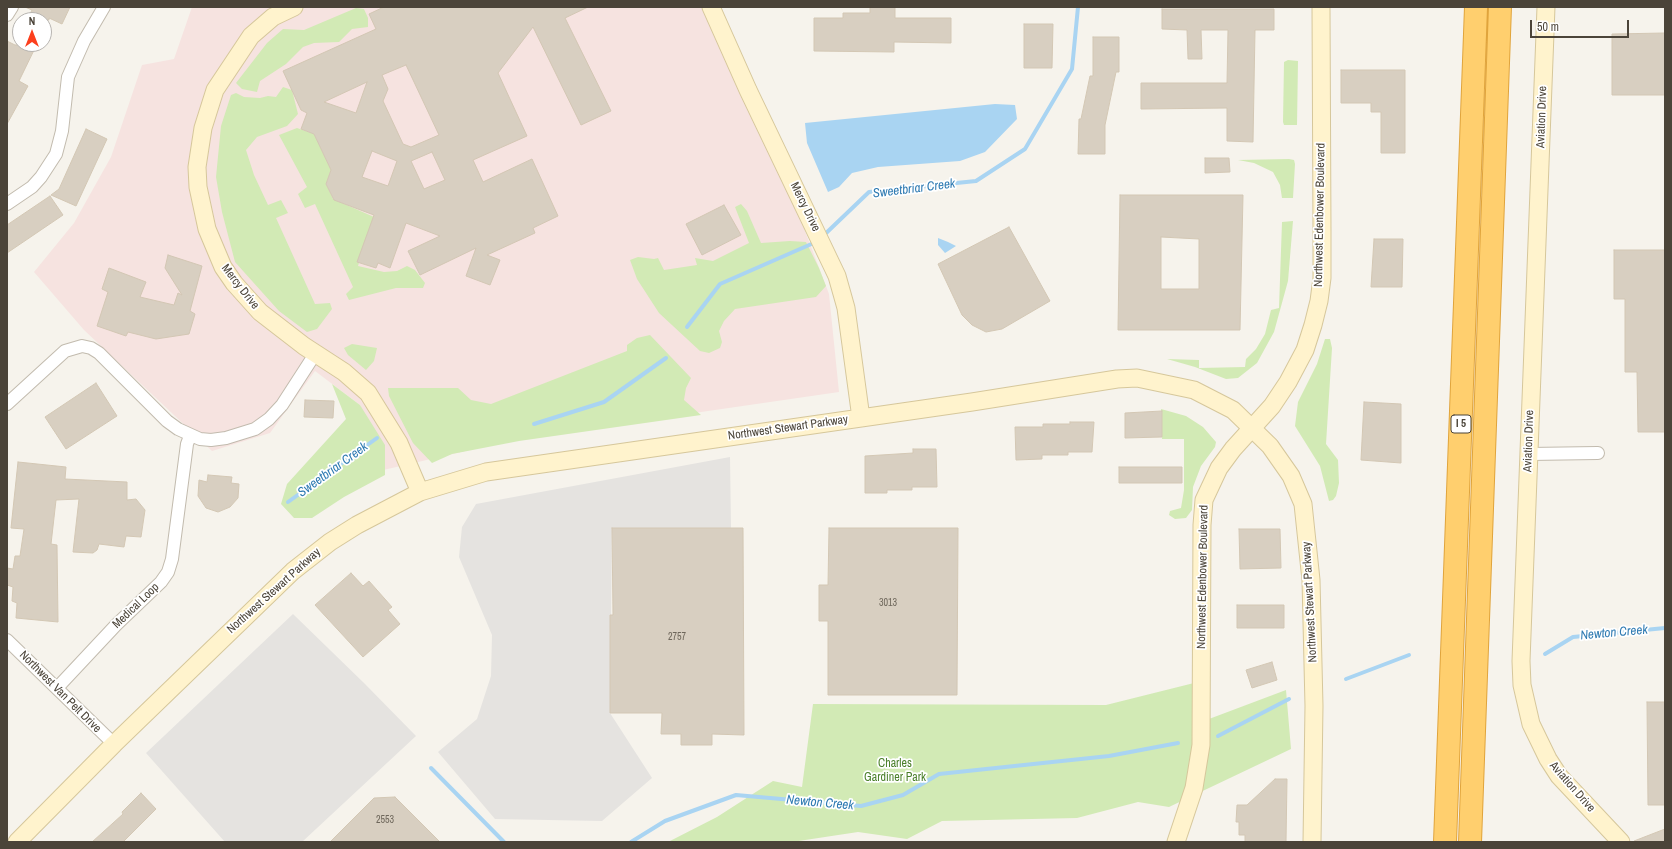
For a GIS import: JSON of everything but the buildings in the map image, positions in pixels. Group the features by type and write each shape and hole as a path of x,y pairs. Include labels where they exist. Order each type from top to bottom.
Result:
{"highway":[{"name":"I 5","path":"1445,842 1476,7"},
{"name":"I 5","path":"1470,842 1500,7"}],"street":[{"path":"7,15 12,7"},
{"path":"7,204 32,187 56,154 62,131 68,77 84,42 104,7"},
{"name":"Mercy Drive","path":"294,7 273,17 251,36 215,90 208,108 198,149 198,187 206,229 213,248 234,283 270,322 315,354 344,372 368,393 398,443 420,492"},
{"name":"Mercy Drive","path":"711,7 748,90 820,237 837,276 846,308 861,418"},
{"name":"Northwest Edenbower Boulevard","path":"1176,842 1194,788 1200,745 1202,525 1204,500 1219,468 1233,448 1253,429 1284,388 1305,350 1314,325 1319,301 1322,278 1321,7"},
{"name":"Aviation Drive","path":"1546,7 1521,661 1526,705 1538,742 1559,776 1621,842"},
{"path":"7,404 65,351 82,346 91,348 98,353 167,421 190,436 211,440 226,438 255,429 269,419 282,405 315,354"},
{"name":"Northwest Stewart Parkway","path":"17,842 114,744 276,587 310,557 357,525 420,492 486,472 861,418 1117,379 1136,378 1178,385 1194,390 1233,410 1270,446 1291,476 1303,504 1311,580 1314,706 1312,842"},
{"name":"Medical Loop","path":"57,688 116,625 161,582 168,572 172,559 187,444 190,436"},
{"path":"1529,454 1598,453"},
{"name":"Northwest Van Pelt Drive","path":"7,640 114,744"}],"shaded area":[{"path":"192,7 701,7 802,223 829,294 839,392 522,438 379,471 360,405 315,371 270,433 212,451 84,330 34,272 74,223 111,157 142,65 174,59"},
{"path":"730,457 731,528 612,528 610,713 652,778 602,821 495,819 438,752 477,719 491,676 492,635 459,557 462,527 476,504"},
{"path":"293,614 416,736 302,842 225,842 146,753"}],"green space":[{"path":"356,8 364,9 368,18 368,27 352,29 339,42 314,43 303,47 286,64 260,81 257,92 242,89 236,83 267,43 283,29 304,30"},
{"path":"1288,60 1298,61 1297,125 1284,125 1283,122 1284,62"},
{"path":"283,87 292,90 298,114 287,126 257,137 246,150 254,175 268,205 281,200 288,213 276,218 315,304 330,303 332,309 317,329 307,332 279,311 235,262 222,212 216,177 221,126 231,95 236,93 244,97 276,97"},
{"path":"297,128 314,134 331,170 326,184 333,199 374,217 358,266 384,272 397,271 407,266 415,270 425,283 423,288 396,288 349,300 346,294 353,287 315,204 305,208 298,194 307,187 279,135"},
{"path":"1238,160 1294,160 1295,164 1293,198 1282,198 1280,185 1273,172 1254,163"},
{"path":"741,204 747,211 761,243 790,241 806,242 826,286 816,297 735,309 724,321 719,331 722,342 720,348 709,353 700,351 659,313 637,279 630,260 638,257 658,258 664,270 697,265 695,258 713,261 749,243 735,207"},
{"path":"1293,221 1288,281 1274,332 1257,363 1238,378 1226,379 1195,367 1167,359 1199,360 1199,368 1245,367 1246,359 1256,349 1265,334 1271,310 1279,308 1282,222"},
{"path":"650,335 691,378 686,388 684,400 701,415 519,441 452,454 432,463 413,443 389,396 388,388 458,388 471,400 491,404 627,351 627,345 637,338"},
{"path":"1325,339 1330,339 1332,348 1326,444 1338,460 1339,483 1336,496 1333,500 1329,501 1320,466 1295,426 1298,402 1317,364"},
{"path":"352,344 377,348 374,361 366,370 348,355 344,348"},
{"path":"332,384 360,405 385,445 385,475 344,497 312,518 294,518 281,504 287,484 346,419"},
{"path":"1161,409 1186,416 1203,427 1216,442 1215,447 1201,466 1193,487 1192,510 1186,518 1175,519 1169,515 1170,511 1181,508 1184,490 1184,439 1162,439"},
{"name":"Charles Gardiner Park","path":"1202,681 1201,722 1286,690 1291,749 1169,807 1138,802 1077,818 942,821 907,839 858,832 792,842 668,842 717,817 773,781 802,787 813,704 1106,705"}],"water":[{"path":"995,104 1015,105 1017,119 985,152 960,161 878,167 852,173 839,187 828,192 807,143 805,123"},
{"path":"938,238 956,246 945,253 938,245"}],"waterway":[{"name":"Sweetbriar Creek","path":"823,236 869,192 976,181 1025,149 1072,69 1078,7"},
{"name":"Sweetbriar Creek","path":"687,327 720,284 816,242"},
{"name":"Sweetbriar Creek","path":"534,424 604,402 666,358"},
{"name":"Sweetbriar Creek","path":"288,502 377,438"},
{"name":"Newton Creek","path":"1545,654 1573,637 1665,628"},
{"name":"Newton Creek","path":"1346,679 1409,655"},
{"name":"Newton Creek","path":"1218,736 1289,699"},
{"name":"Newton Creek","path":"631,842 665,821 736,795 861,806 903,795 939,774 1109,756 1178,743"},
{"name":"Sweetbriar Creek","path":"431,768 504,842"}]}
